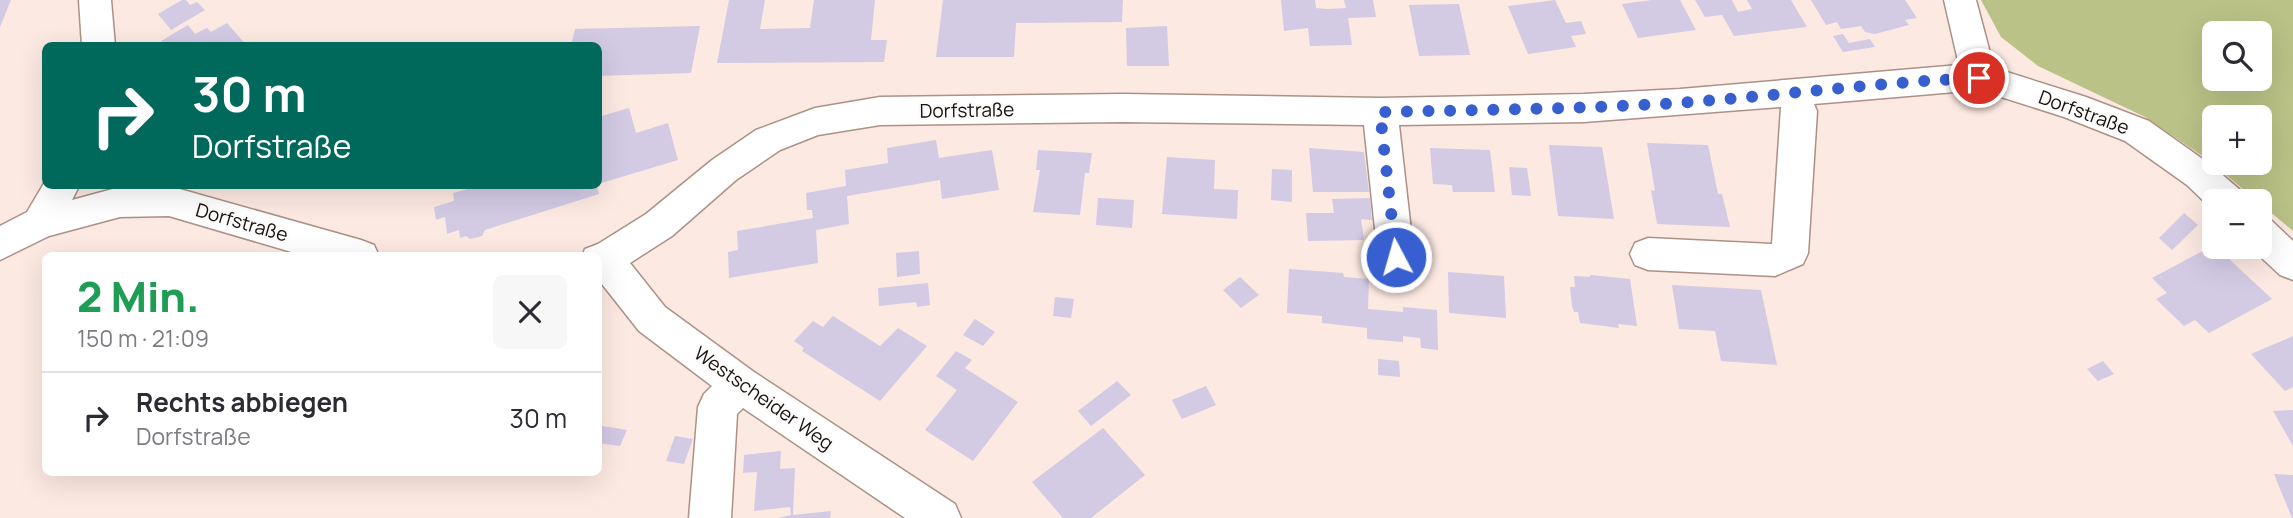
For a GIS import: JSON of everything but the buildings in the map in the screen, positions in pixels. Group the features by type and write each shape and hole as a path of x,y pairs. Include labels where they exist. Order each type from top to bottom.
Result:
{"street":[{"path":"95,0 99,42"},
{"path":"1960,0 1979,78"},
{"name":"Dorfstraße","path":"602,259 659,225 724,170 768,140 815,122 880,111 1123,108 1380,112 1584,108 1680,103 1979,78 2074,107 2137,131 2199,175 2214,189"},
{"path":"1648,254 1775,260 1790,253 1800,111 1793,92"},
{"path":"1380,112 1396,257"},
{"path":"40,223 52,197 59,189"},
{"name":"Dorfstraße","path":"0,244 40,223 120,202 171,193 349,252"},
{"path":"2272,244 2293,264"},
{"name":"Westscheider Weg","path":"602,259 652,319 740,384 940,518"},
{"path":"710,518 718,407 740,384"}],"green space":[{"path":"1981,0 2293,0 2293,231 2272,213 2272,189 2243,189 2226,175 2272,175 2272,105 2202,105 2202,156 2145,117 2038,66 2001,37"}],"route":[{"path":"1396,257 1380,112 1584,108 1680,103 1914,80 1979,78"}]}
